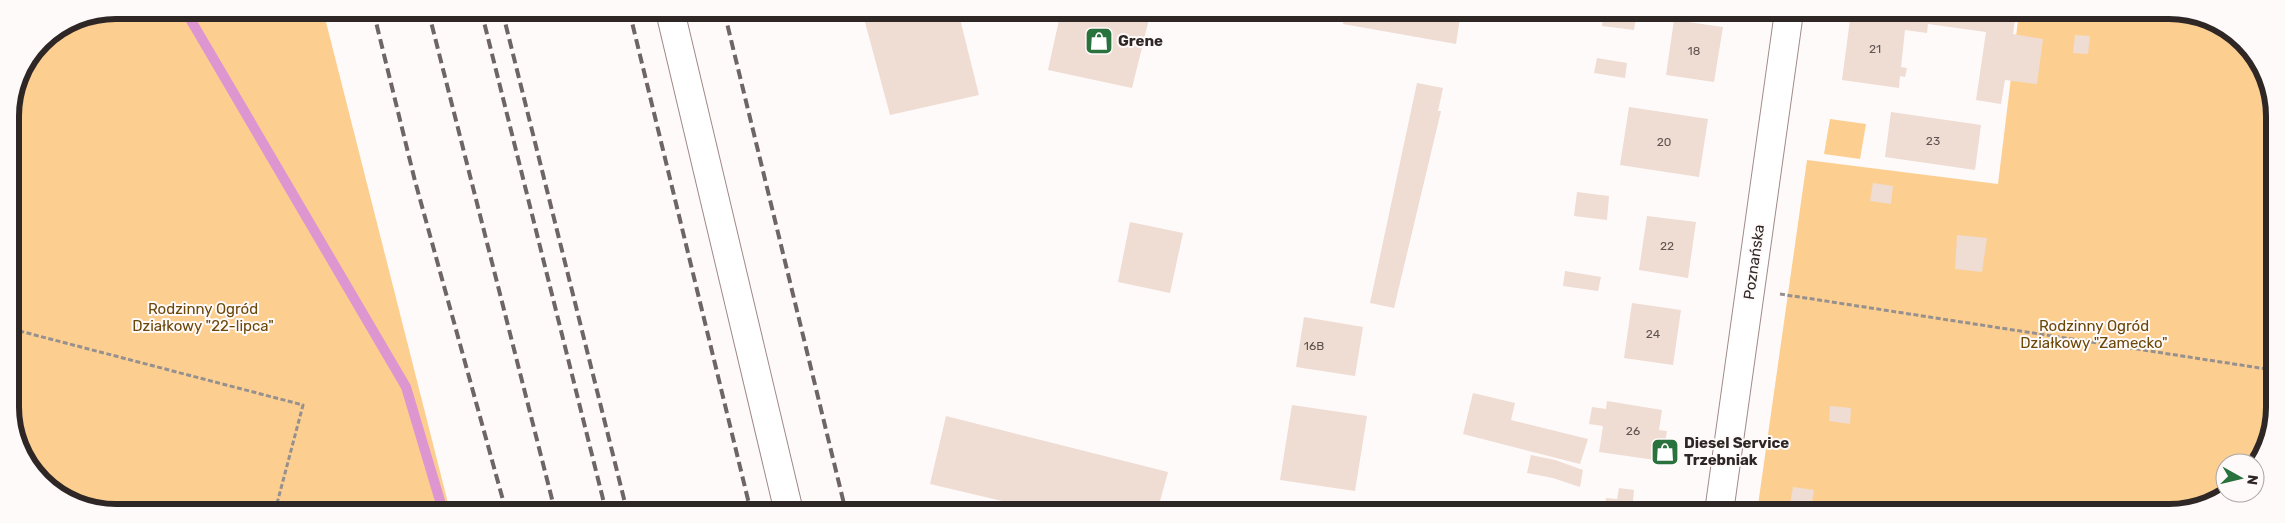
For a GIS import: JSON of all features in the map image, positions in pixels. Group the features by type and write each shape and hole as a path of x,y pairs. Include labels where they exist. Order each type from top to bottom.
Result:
{"street":[{"path":"672,19 787,504"},
{"name":"Poznańska","path":"1720,504 1788,19"}],"path":[{"path":"1750,290 2266,369"},
{"path":"19,331 303,405 276,504"}],"green space":[{"name":"Rodzinny Ogród Działkowy \"22-lipca\"","path":"109,19 325,19 448,504 109,504 85,499 67,491 47,476 35,461 24,438 19,407 19,109 26,79 35,62 52,43 67,32 85,24"},
{"name":"Rodzinny Ogród Działkowy \"Zamecko\"","path":"2018,19 2182,20 2200,24 2223,35 2238,47 2256,73 2264,97 2266,116 2266,407 2261,438 2254,453 2215,453 2215,492 2200,499 2176,504 1758,504 1807,160 1998,184"},
{"path":"1830,119 1866,124 1860,159 1824,154"}],"building":[{"path":"864,19 960,19 979,95 890,115"},
{"name":"Grene","path":"1059,19 1149,19 1132,88 1048,70"},
{"path":"1344,19 1460,19 1456,44 1343,24"},
{"path":"1603,19 1636,19 1634,30 1602,26"},
{"path":"1850,19 2010,19 2015,20 2013,34 2043,39 2037,84 2005,80 2001,104 1976,100 1986,32 1928,24 1927,33 1905,30 1901,67 1907,68 1905,77 1900,76 1899,88 1842,80"},
{"path":"1674,20 1723,27 1714,82 1666,75"},
{"path":"2075,35 2090,36 2088,54 2073,53"},
{"path":"1597,58 1627,63 1625,78 1594,73"},
{"path":"1417,83 1443,88 1438,111 1441,111 1394,308 1370,303"},
{"path":"1629,107 1708,119 1699,177 1620,165"},
{"path":"1891,112 1981,125 1975,170 1885,157"},
{"path":"1873,183 1893,186 1891,204 1870,201"},
{"path":"1577,192 1609,196 1607,220 1574,216"},
{"path":"1647,216 1696,222 1688,278 1639,270"},
{"path":"1130,222 1183,233 1170,293 1118,282"},
{"path":"1957,235 1987,238 1982,272 1955,269"},
{"path":"1565,271 1601,277 1598,291 1563,286"},
{"path":"1632,303 1681,310 1673,365 1624,358"},
{"path":"1304,317 1363,327 1355,376 1296,367"},
{"path":"1473,393 1515,403 1511,420 1588,439 1580,464 1463,434"},
{"path":"1607,401 1662,410 1659,430 1667,431 1662,461 1599,452 1603,426 1589,424 1592,407 1606,409"},
{"path":"1292,405 1367,416 1355,491 1280,480"},
{"path":"1830,406 1851,408 1850,424 1829,421"},
{"path":"946,416 1168,472 1159,504 1015,504 930,484"},
{"path":"1531,455 1555,460 1583,470 1580,487 1553,478 1527,473"},
{"path":"1793,487 1814,490 1812,504 1790,504"},
{"path":"1619,488 1634,490 1633,501 1656,504 1605,504 1606,498 1617,499"}],"waterway":[{"path":"190,19 406,387 441,504"}],"railway":[{"path":"375,19 415,181 504,504"},
{"path":"430,19 553,504"},
{"path":"483,19 604,504"},
{"path":"504,19 625,504"},
{"path":"631,19 749,504"},
{"path":"726,19 844,504"}],"place":[{"name":"Grene","path":"1099,41"},
{"name":"Diesel Service Trzebniak","path":"1665,452"}]}
